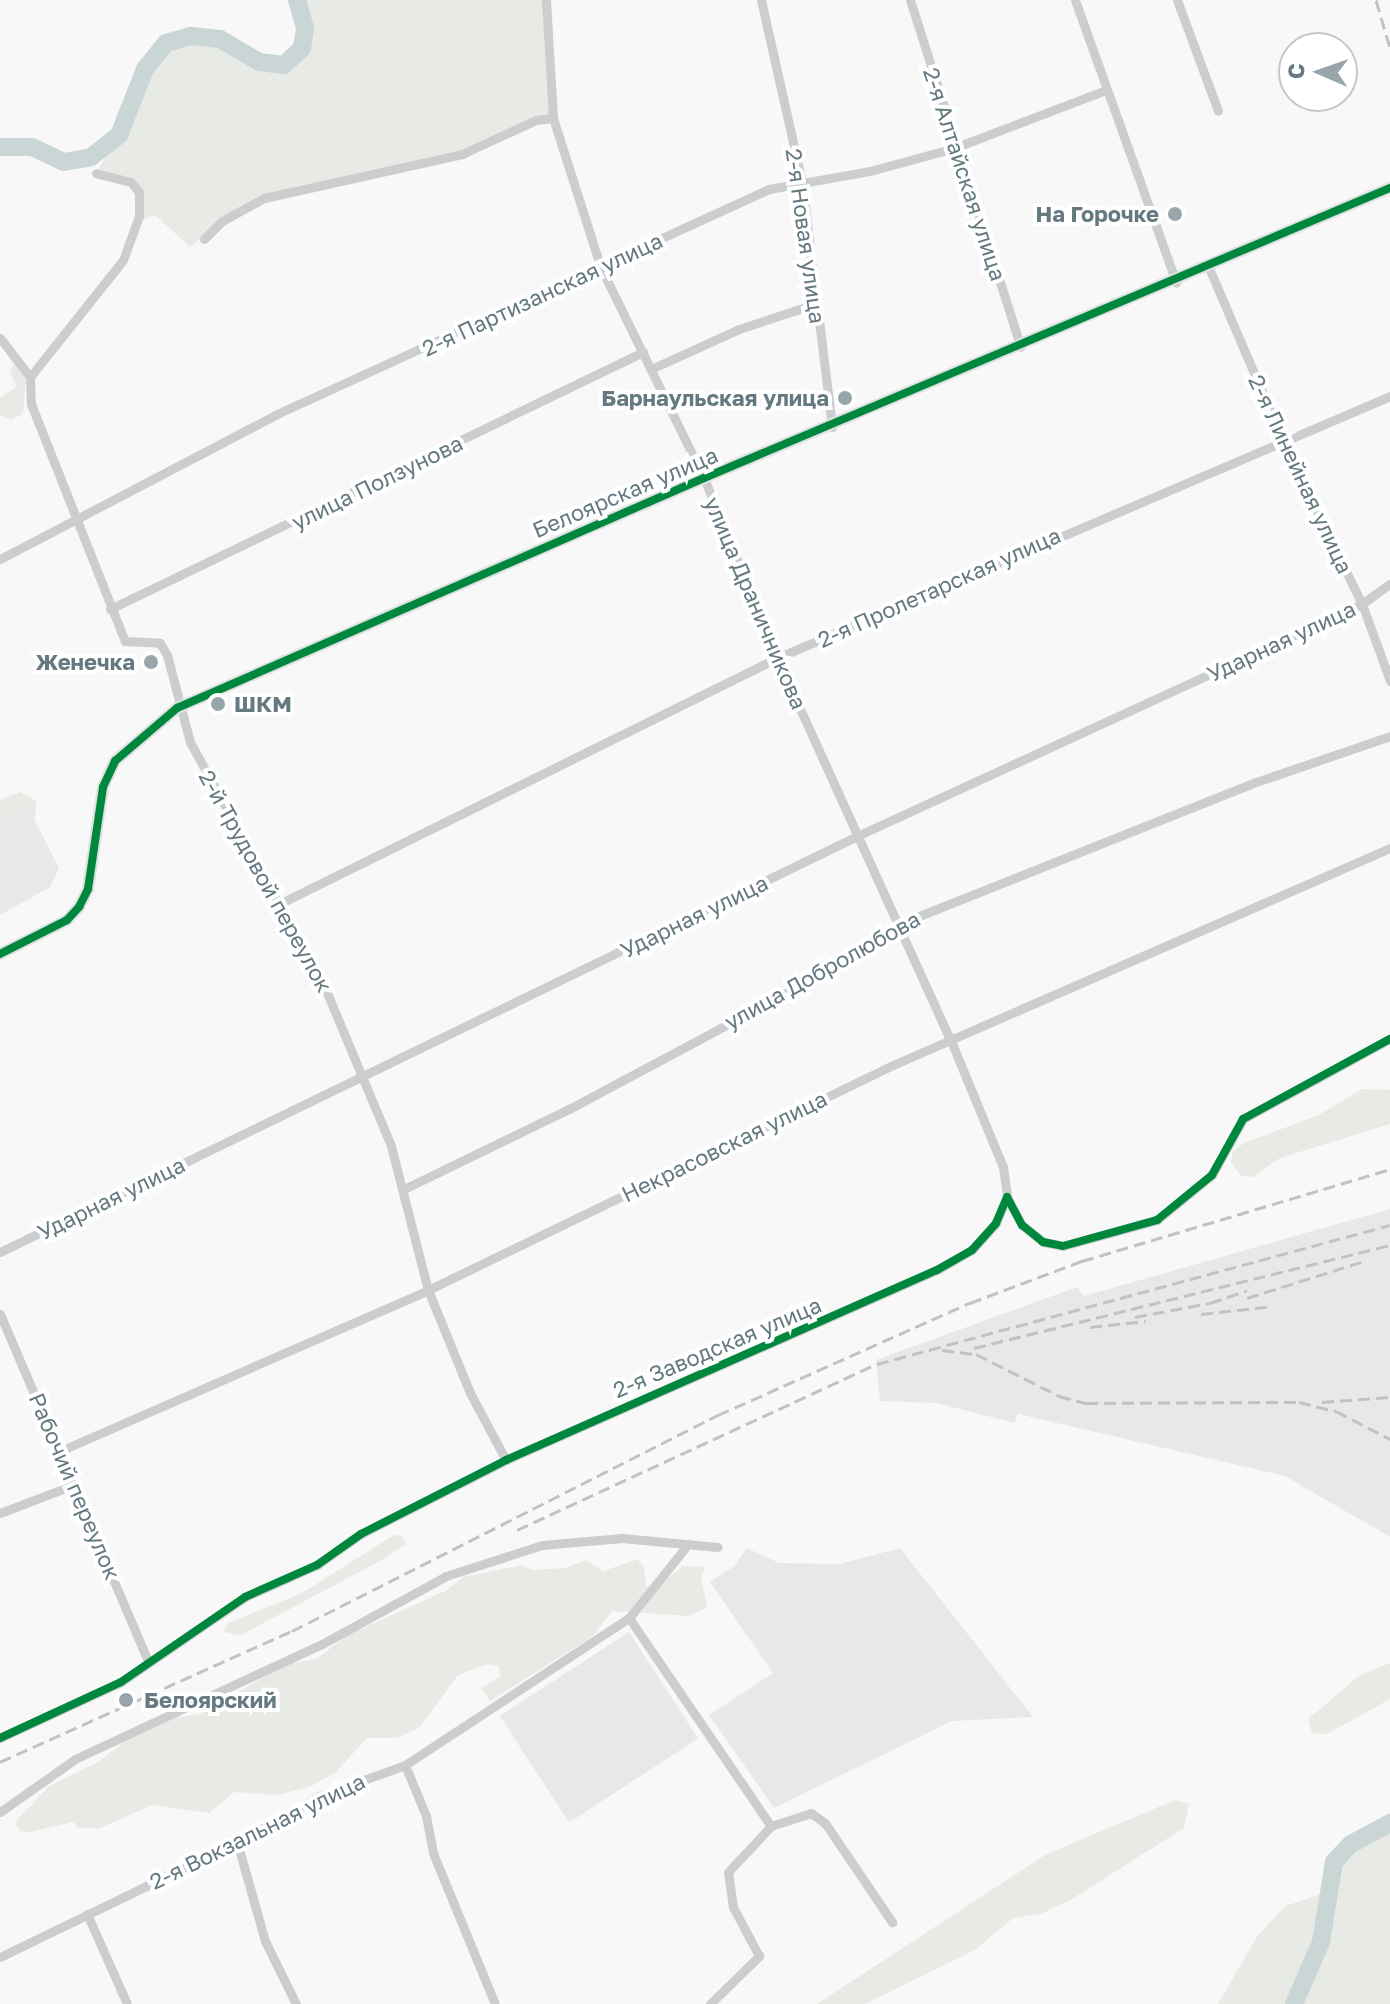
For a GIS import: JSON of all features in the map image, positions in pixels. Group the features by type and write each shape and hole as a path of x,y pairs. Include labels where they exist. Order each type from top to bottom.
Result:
{"street":[{"name":"улица Драничникова","path":"546,0 553,118 601,268 704,478 777,658 951,1041 1003,1167 1007,1197"},
{"name":"2-я Новая улица","path":"761,0 802,182 832,427"},
{"name":"2-я Алтайская улица","path":"910,0 954,148 1021,347"},
{"path":"1075,0 1176,282"},
{"path":"1177,0 1218,111"},
{"name":"2-я Партизанская улица","path":"0,559 74,517 277,414 769,189 870,171 954,148 1106,90"},
{"path":"204,239 222,221 264,198 462,154 536,120 553,118"},
{"path":"30,377 123,260 139,216 139,192 131,182 96,173"},
{"name":"Белоярская улица","path":"0,954 67,920 79,907 88,889 103,787 115,761 177,708 704,478 1176,282 1390,188"},
{"name":"2-я Линейная улица","path":"1209,268 1284,443 1362,604 1390,681"},
{"path":"651,369 739,329 815,304"},
{"name":"2-й Трудовой переулок","path":"0,338 30,377 31,404 125,641 160,643 173,670 177,708 190,742 281,903 365,1076 404,1189 411,1241 428,1290 470,1393 506,1460"},
{"name":"улица Ползунова","path":"110,609 643,352"},
{"name":"2-я Пролетарская улица","path":"281,903 777,658 1390,396"},
{"name":"Ударная улица","path":"0,1252 857,836 1362,604 1390,584"},
{"name":"улица Добролюбова","path":"404,1189 492,1150 822,974 889,938 899,924 1256,782 1390,736"},
{"name":"Некрасовская улица","path":"60,1451 428,1290 951,1041 1390,848"},
{"path":"1007,1197 1022,1225 1043,1242 1063,1246 1157,1220 1212,1175 1243,1119 1390,1039"},
{"name":"2-я Заводская улица","path":"0,1738 121,1682 147,1659 245,1597 317,1565 361,1534 506,1460 759,1345 909,1285 972,1250 996,1223 1007,1197"},
{"name":"Рабочий переулок","path":"0,1314 76,1484 147,1659"},
{"path":"0,1513 76,1484"},
{"path":"0,1812 75,1759 322,1644 446,1576 542,1545 622,1538 718,1547"},
{"name":"2-я Вокзальная улица","path":"0,1957 237,1842 319,1796 405,1765 629,1618 688,1544"},
{"path":"629,1618 771,1826"},
{"path":"405,1765 426,1816 438,1866 495,2004"},
{"path":"710,2004 759,1956 733,1907 728,1872 771,1826 811,1813 825,1823 892,1922"},
{"path":"237,1842 265,1941 296,2004"},
{"path":"87,1914 127,2004"}],"shaded area":[{"path":"297,0 546,0 553,118 483,147 264,198 222,221 190,247 155,215 142,220 139,192 131,182 96,173 119,135 145,69 166,43 191,36 220,39 283,65 302,47 305,28"},
{"path":"14,362 26,380 23,414 11,420 0,415 0,398 17,386 10,374"},
{"path":"20,792 36,801 35,820 28,808 0,822 0,800"},
{"path":"28,807 59,868 50,887 0,915 0,822"},
{"path":"1362,1089 1390,1090 1390,1124 1280,1158 1252,1177 1241,1176 1231,1162 1233,1151 1244,1143 1319,1115"},
{"path":"1390,1209 1390,1537 1285,1476 1018,1414 1014,1423 937,1403 880,1401 876,1360 1077,1287 1084,1296"},
{"path":"394,1535 402,1536 406,1544 382,1560 241,1635 224,1632 228,1623 302,1593"},
{"path":"747,1548 779,1563 840,1564 900,1548 1033,1717 952,1721 774,1808 709,1715 773,1673 710,1582 734,1566"},
{"path":"637,1559 644,1567 646,1587 663,1582 683,1566 706,1567 701,1576 707,1608 688,1616 612,1611 593,1636 490,1701 481,1688 501,1676 498,1666 488,1664 458,1675 419,1728 397,1738 367,1738 336,1772 307,1788 276,1795 234,1792 209,1813 152,1805 100,1828 78,1828 73,1822 30,1832 20,1831 15,1822 49,1786 98,1762 127,1740 178,1717 200,1714 285,1665 318,1658 346,1636 445,1591 464,1577 522,1565 532,1570 565,1568 586,1560 604,1571"},
{"path":"629,1632 698,1739 569,1822 500,1716"},
{"path":"1390,1663 1390,1699 1327,1734 1312,1733 1308,1719 1359,1676"},
{"path":"1175,1800 1189,1804 1184,1828 1072,1899 1043,1913 1013,1918 975,1950 865,2004 817,2004 1045,1855"},
{"path":"1390,1823 1390,2004 1218,2004 1258,1935 1286,1906 1329,1891 1334,1862 1351,1844"}],"waterway":[{"path":"0,147 32,147 64,162 91,157 119,135 145,69 166,43 191,36 220,39 259,62 284,65 302,48 305,28 297,0"},
{"path":"1294,2004 1321,1942 1334,1862 1351,1844 1390,1823"}],"railway":[{"path":"1376,0 1390,48"},
{"path":"0,1762 292,1631 718,1415 970,1303 1082,1261 1390,1169"},
{"path":"517,1530 877,1364 1390,1225"},
{"path":"974,1348 1390,1245"},
{"path":"1247,1298 1361,1262"},
{"path":"1135,1317 1210,1303 1247,1290"},
{"path":"1201,1314 1273,1306"},
{"path":"1090,1327 1146,1321"},
{"path":"942,1350 976,1354 1059,1396 1086,1403 1299,1402 1336,1411 1390,1439"},
{"path":"1322,1402 1390,1397"}],"cycle path":[{"path":"0,954 67,920 79,907 88,889 103,787 115,761 177,708 704,478 1390,188"},
{"path":"0,1738 121,1682 245,1597 317,1565 361,1534 506,1460 937,1270 972,1250 996,1223 1007,1197 1022,1225 1043,1242 1063,1246 1157,1220 1212,1175 1243,1119 1390,1039"}],"place":[{"name":"На Горочке","path":"1175,214"},
{"name":"Барнаульская улица","path":"845,398"},
{"name":"Женечка","path":"151,662"},
{"name":"ШКМ","path":"218,704"},
{"name":"Белоярский","path":"126,1700"}]}
